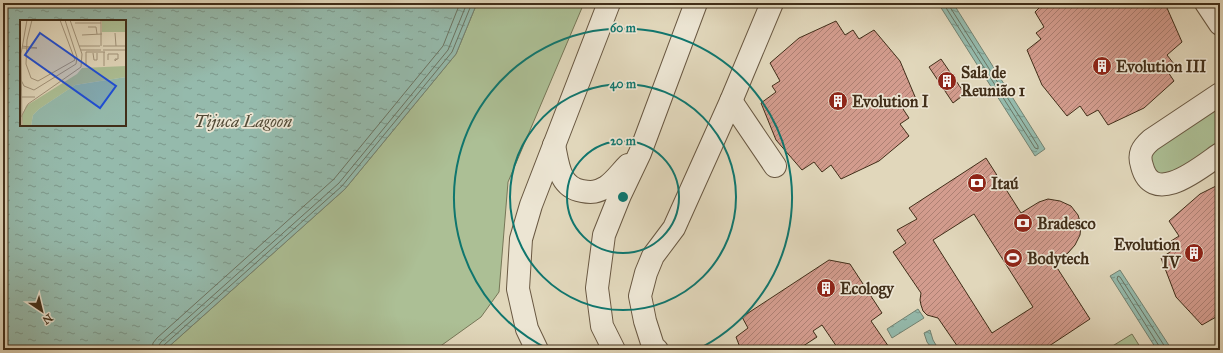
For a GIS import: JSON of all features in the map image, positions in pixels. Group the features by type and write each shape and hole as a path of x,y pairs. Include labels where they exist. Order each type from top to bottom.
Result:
{"street":[{"path":"537,350 527,329 518,289 521,239 531,205 610,3"},
{"path":"614,350 602,326 597,288 604,235 620,195 640,153 696,3"},
{"path":"672,350 659,330 651,302 656,275 674,228 731,101 772,3"},
{"path":"1206,3 1220,24"},
{"path":"1220,94 1151,140 1143,148 1140,159 1144,173 1154,183 1166,185 1180,180 1220,154"},
{"path":"731,101 775,166"},
{"path":"554,145 559,169 564,182 574,190 592,193 607,186 640,153"},
{"path":"657,350 653,346 645,321 640,296 653,256 674,228"}],"shaded area":[{"path":"477,3 584,3 508,182 499,292 481,317 435,350 165,350 345,189 456,54"},
{"path":"1220,106 1220,144 1169,175 1150,172 1147,158 1153,148"},
{"path":"1132,334 1142,350 1106,350"}],"water":[{"name":"Tijuca Lagoon","path":"3,3 477,3 456,54 345,189 165,350 3,350"},
{"path":"938,3 953,3 1045,149 1035,156"},
{"path":"1120,270 1172,350 1157,350 1110,276"},
{"path":"918,309 924,318 892,338 887,329"},
{"path":"930,330 933,340 939,350 933,350 927,342 924,333"}],"building":[{"name":"Evolution III","path":"1044,3 1163,3 1167,8 1182,42 1167,55 1174,64 1166,69 1174,81 1144,108 1108,125 1098,110 1087,116 1080,106 1067,116 1042,85 1027,50 1041,39 1036,33 1044,27 1035,12"},
{"name":"Evolution I","path":"836,21 845,35 853,30 859,39 874,30 900,61 916,99 903,109 909,118 900,124 909,136 879,161 841,179 831,165 822,172 814,162 802,170 776,140 761,103 776,92 772,86 780,81 770,63 799,38"},
{"name":"Sala de Reunião 1","path":"941,59 965,94 953,103 929,67"},
{"path":"986,158 1021,213 1039,202 1048,199 1060,201 1071,206 1078,215 1081,225 1080,235 1075,245 1068,253 1054,263 1090,319 1043,350 960,350 938,318 927,315 923,311 920,300 921,293 893,252 906,243 897,230 917,219 909,208","holes":["974,214 1033,307 992,333 933,240"]},
{"name":"Evolution IV","path":"1220,184 1220,323 1216,317 1202,325 1176,297 1161,258 1176,248 1171,241 1179,236 1169,221 1200,194"},
{"name":"Ecology","path":"829,260 850,264 882,313 871,321 891,350 839,350 822,325 813,331 817,337 797,350 741,350 736,337 748,328 742,317"}],"place":[{"name":"Evolution III","path":"1102,66"},
{"name":"Sala de Reunião 1","path":"947,81"},
{"name":"Evolution I","path":"838,101"},
{"name":"Itaú","path":"977,183"},
{"name":"Bradesco","path":"1023,223"},
{"name":"Evolution IV","path":"1194,253"},
{"name":"Bodytech","path":"1013,258"},
{"name":"Ecology","path":"826,288"}]}
